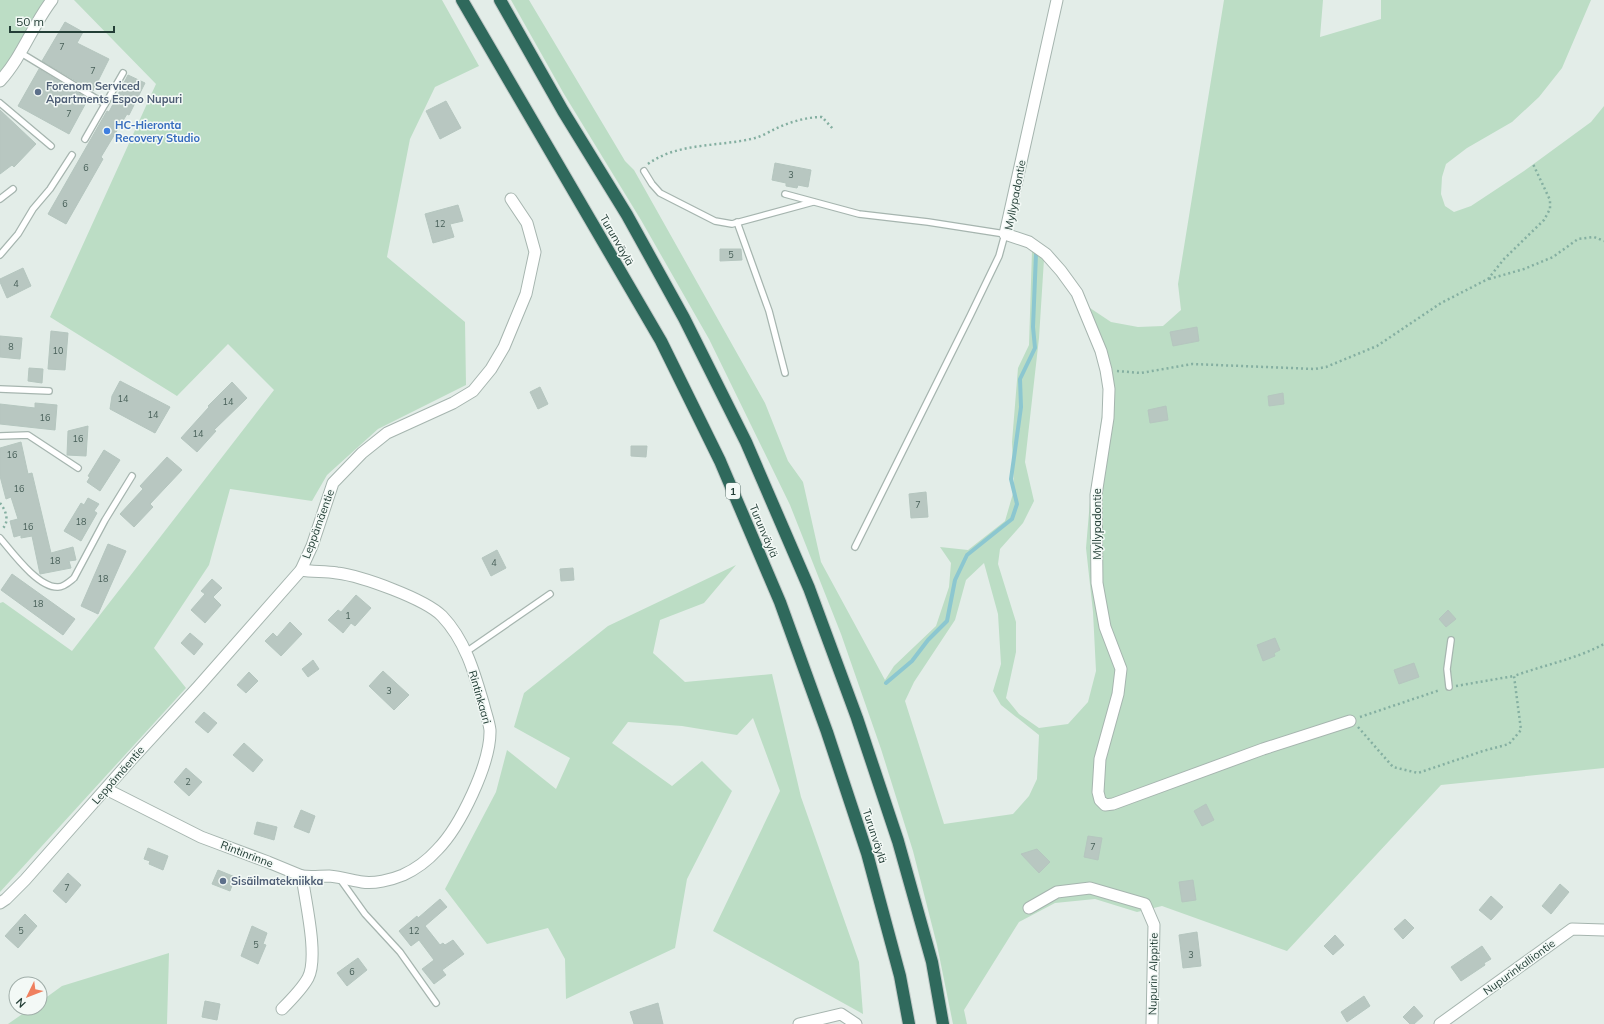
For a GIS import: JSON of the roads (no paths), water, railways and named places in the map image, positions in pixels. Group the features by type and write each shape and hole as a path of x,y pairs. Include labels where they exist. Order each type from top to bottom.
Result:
{"highway":[{"name":"Turunväylä","path":"462,0 661,342 720,461 780,602 872,868 900,976 909,1024"},
{"name":"Turunväylä","path":"500,0 562,111 635,229 684,318 746,442 809,588 857,718 898,841 932,962 943,1024"}],"street":[{"path":"0,81 11,70 52,0"},
{"name":"Myllypadontie","path":"1057,0 1005,234 1029,242 1046,254 1061,271 1077,293 1106,370 1109,389 1108,418 1096,495 1097,583 1105,627 1121,669 1118,694 1100,759 1098,792 1100,800 1106,805 1113,804 1263,749 1350,721"},
{"name":"Leppämäentie","path":"0,903 25,880 301,570 312,546 332,483 362,453 387,432 453,403 474,391 491,370 504,347 526,294 535,252 527,223 511,200"},
{"name":"Rintinkaari","path":"301,570 336,572 361,578 423,602 442,616 458,637 466,652 490,729 486,758 477,786 451,832 438,850 416,868 403,875 383,881 364,882 339,877 302,876"},
{"name":"Rintinrinne","path":"106,789 201,837 302,876"},
{"path":"282,1009 308,977 312,958 310,929 302,876"},
{"name":"Nupurin Alppitie","path":"1029,908 1057,892 1090,888 1145,904 1154,925 1152,1024"},
{"name":"Nupurinkalliontie","path":"1440,1024 1572,930 1604,930"},
{"path":"799,1024 840,1014 856,1024"}],"lane":[{"path":"21,53 105,104"},
{"path":"85,139 123,73"},
{"path":"0,103 51,146"},
{"path":"0,254 18,234 33,209 50,190 72,155"},
{"path":"644,171 660,193 715,221 732,224 814,202"},
{"path":"0,198 13,189"},
{"path":"786,194 859,214 1005,234 999,256 855,547"},
{"path":"736,222 769,311 785,373"},
{"path":"0,388 49,391"},
{"path":"0,436 28,435 78,468"},
{"path":"0,538 38,580 49,586 59,587 67,584 74,578 105,520 132,476"},
{"path":"466,652 550,594"},
{"path":"1449,687 1447,669 1451,640"},
{"path":"339,877 366,914 400,952 436,1003"}],"waterway":[{"path":"886,683 912,661 928,640 947,621 955,580 967,555 1012,519 1017,504 1011,479 1021,407 1020,379 1035,348 1033,327 1036,254"}],"place":[{"name":"Forenom Serviced Apartments Espoo Nupuri","path":"38,92"},
{"name":"HC-Hieronta Recovery Studio","path":"107,131"},
{"name":"Sisäilmatekniikka","path":"223,881"}]}
